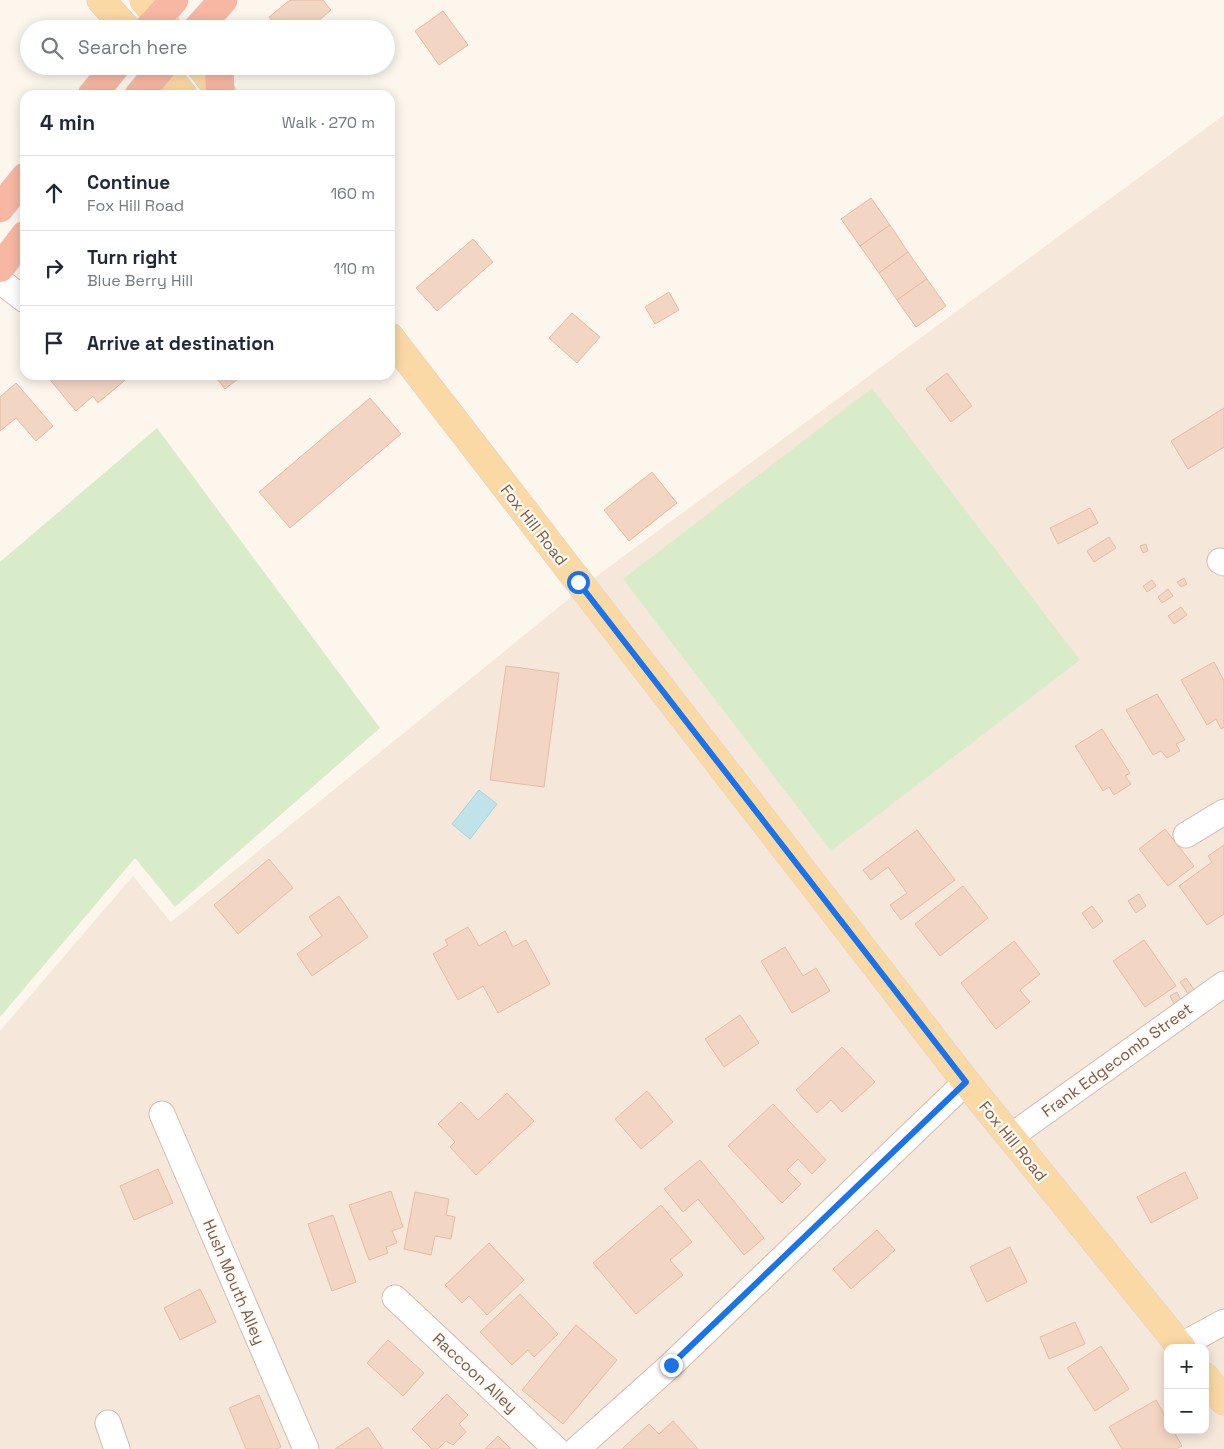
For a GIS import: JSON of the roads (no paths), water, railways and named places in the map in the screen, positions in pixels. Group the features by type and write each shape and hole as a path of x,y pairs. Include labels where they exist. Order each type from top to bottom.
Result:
{"highway":[{"path":"205,20 222,0"},
{"path":"224,20 232,0"},
{"path":"96,90 109,75"},
{"path":"144,90 155,75"},
{"path":"0,208 20,183"},
{"path":"0,268 20,242"}],"main road":[{"path":"101,0 119,20"},
{"path":"167,75 179,90"},
{"path":"210,75 221,84"},
{"name":"Fox Hill Road","path":"395,344 966,1082 1179,1344"},
{"path":"1209,1382 1224,1401"}],"street":[{"path":"0,282 20,296"},
{"path":"1186,835 1224,812"},
{"name":"Frank Edgecomb Street","path":"1010,1137 1224,984"},
{"path":"577,1449 671,1365 966,1082"},
{"name":"Hush Mouth Alley","path":"162,1114 306,1449"},
{"name":"Raccoon Alley","path":"395,1298 556,1449"},
{"path":"1186,1344 1224,1322"},
{"path":"108,1423 117,1449"}],"water":[{"path":"479,790 497,804 470,839 452,824"}]}
